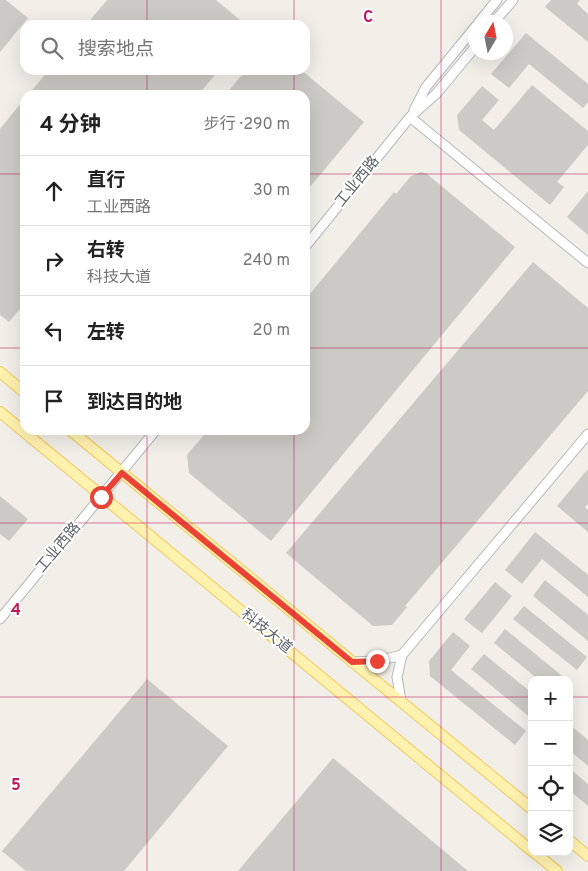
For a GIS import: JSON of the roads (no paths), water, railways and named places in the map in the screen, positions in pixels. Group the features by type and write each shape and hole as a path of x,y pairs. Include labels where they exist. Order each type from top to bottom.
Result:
{"main road":[{"path":"0,372 20,389"},
{"name":"科技大道","path":"0,412 20,429"},
{"name":"科技大道","path":"27,435 528,847"},
{"name":"科技大道","path":"76,435 528,806"},
{"path":"573,842 588,849"},
{"path":"573,843 588,856"},
{"name":"科技大道","path":"539,856 557,871"}],"street":[{"path":"484,15 497,0"},
{"path":"500,15 513,0"},
{"name":"工业西路","path":"410,117 426,87 468,36"},
{"name":"工业西路","path":"310,241 410,117 436,94 468,56"},
{"path":"410,117 588,263"},
{"path":"401,701 397,677 402,655 588,434"},
{"name":"工业西路","path":"0,618 152,435"},
{"path":"352,662 377,661 402,655"}]}
